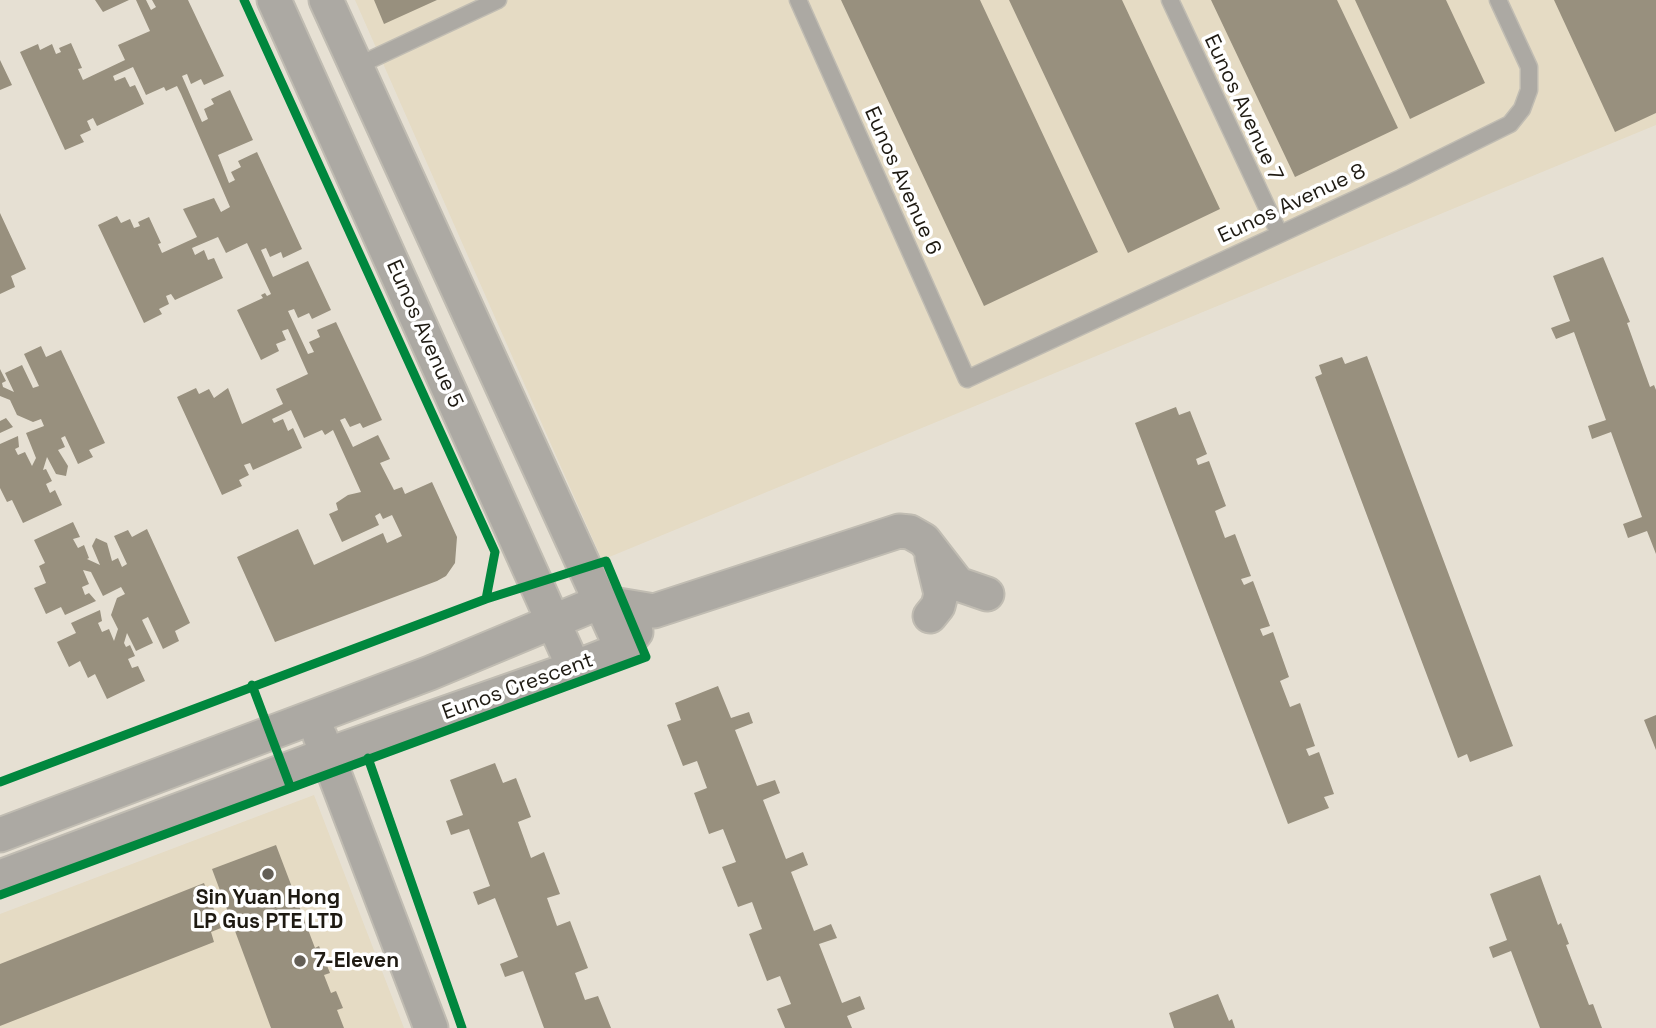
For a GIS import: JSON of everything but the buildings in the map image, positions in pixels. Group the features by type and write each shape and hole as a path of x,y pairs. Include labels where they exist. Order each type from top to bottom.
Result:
{"street":[{"name":"Eunos Avenue 5","path":"274,0 574,668"},
{"path":"326,0 622,649"},
{"path":"600,602 654,611 887,533 910,532 929,548 958,584 987,594"},
{"path":"929,548 941,594 938,606 930,616"},
{"name":"Eunos Crescent","path":"0,835 430,673 600,602"},
{"name":"Eunos Crescent","path":"0,877 622,649 654,611"},
{"path":"313,715 431,1028"}],"lane":[{"path":"357,66 498,0"},
{"name":"Eunos Avenue 6","path":"798,0 967,379"},
{"name":"Eunos Avenue 7","path":"1170,0 1279,233"},
{"name":"Eunos Avenue 8","path":"967,379 1510,124 1522,109 1529,90 1529,67 1498,0"}],"shaded area":[{"path":"355,0 1656,0 1656,125 602,560"},
{"path":"314,795 404,1028 0,1028 0,914"}],"cycle path":[{"path":"244,0 495,552 486,599"},
{"path":"0,782 486,599 606,561 646,657 0,895"},
{"path":"252,685 290,786"},
{"path":"368,758 462,1028"}],"place":[{"name":"Sin Yuan Hong LP Gus PTE LTD","path":"268,874"},
{"name":"7-Eleven","path":"300,961"}]}
